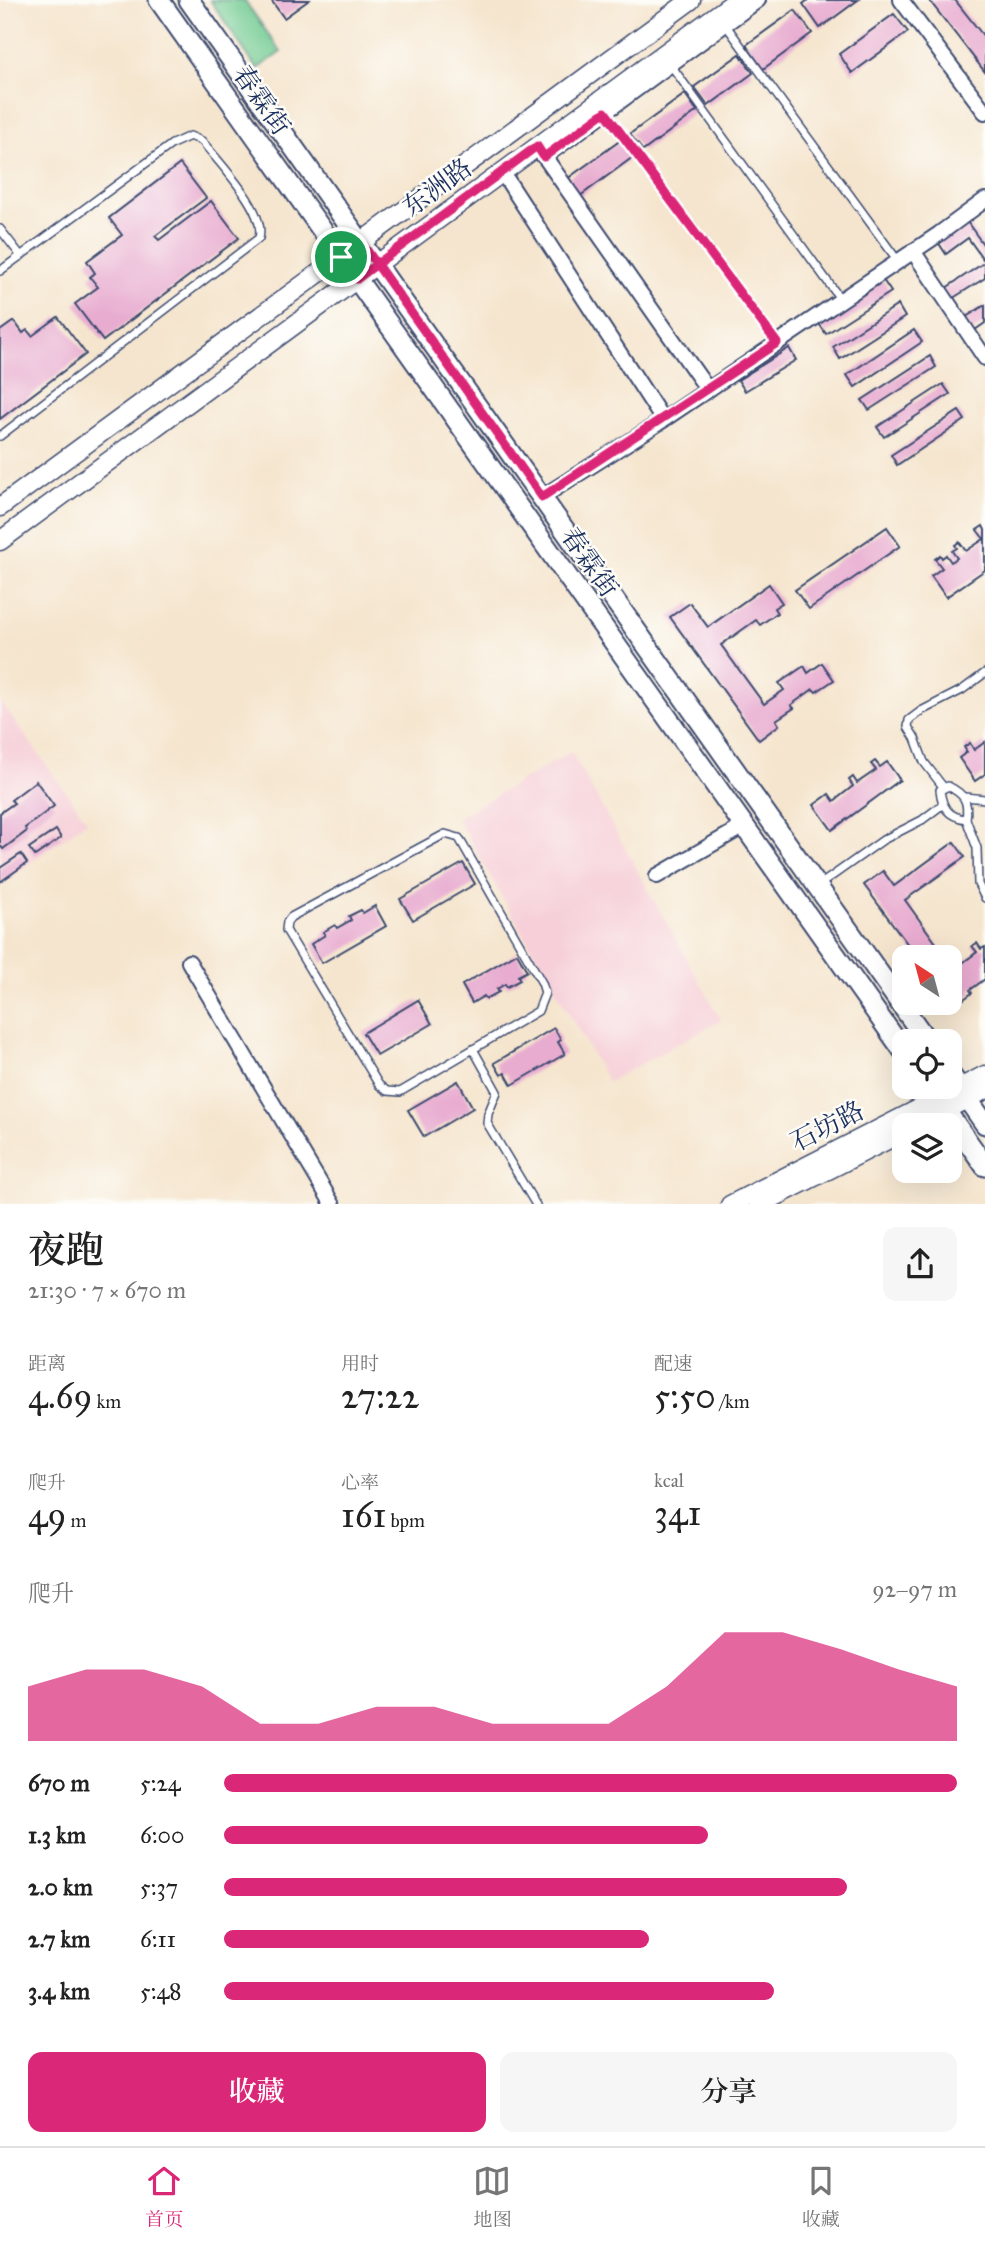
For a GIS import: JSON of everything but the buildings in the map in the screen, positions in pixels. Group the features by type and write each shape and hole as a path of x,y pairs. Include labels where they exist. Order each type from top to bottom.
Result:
{"main road":[{"name":"春霖街","path":"159,0 892,1035"},
{"name":"春霖街","path":"189,0 919,1029"},
{"path":"966,1088 985,1124"},
{"path":"937,1099 985,1166"}],"street":[{"name":"东洲路","path":"0,507 691,0"},
{"name":"东洲路","path":"0,541 502,172 541,151 737,0"},
{"path":"708,390 541,151 605,112 758,0"},
{"path":"901,0 985,112"},
{"path":"502,172 663,420"},
{"path":"542,497 708,390 985,200"},
{"path":"914,251 985,358"},
{"path":"657,876 744,826"},
{"path":"189,962 333,1204"},
{"name":"石坊路","path":"966,1088 985,1075"},
{"name":"石坊路","path":"925,1113 937,1099"},
{"name":"石坊路","path":"732,1204 937,1099"},
{"name":"石坊路","path":"761,1204 892,1138"}],"lane":[{"path":"725,24 898,262"},
{"path":"670,64 841,300"},
{"path":"605,112 777,343"},
{"path":"0,271 172,144 190,136 202,141 260,221 259,239 0,436"},
{"path":"0,229 21,256"},
{"path":"944,788 924,762 908,727 909,720 962,690 985,673"},
{"path":"966,819 956,818 942,805 940,790 948,786 965,797 985,799"},
{"path":"965,797 968,805 966,819 977,848 978,884 985,898"},
{"path":"818,887 883,841 922,820 942,805"},
{"path":"445,835 459,838 542,983 545,993 538,1011 473,1049 400,1092 387,1091 379,1086 286,930 287,922 291,917 445,835"},
{"path":"473,1049 497,1092 487,1123 535,1204"}],"shaded area":[{"path":"0,701 87,821 0,885"},
{"path":"571,752 721,1020 608,1082 457,818"}],"green space":[{"path":"210,0 244,0 281,52 257,69"}],"route":[{"path":"341,257 357,279 377,264 537,146 544,157 605,112 777,343 542,497 414,315 377,264 361,242 341,257"}]}
